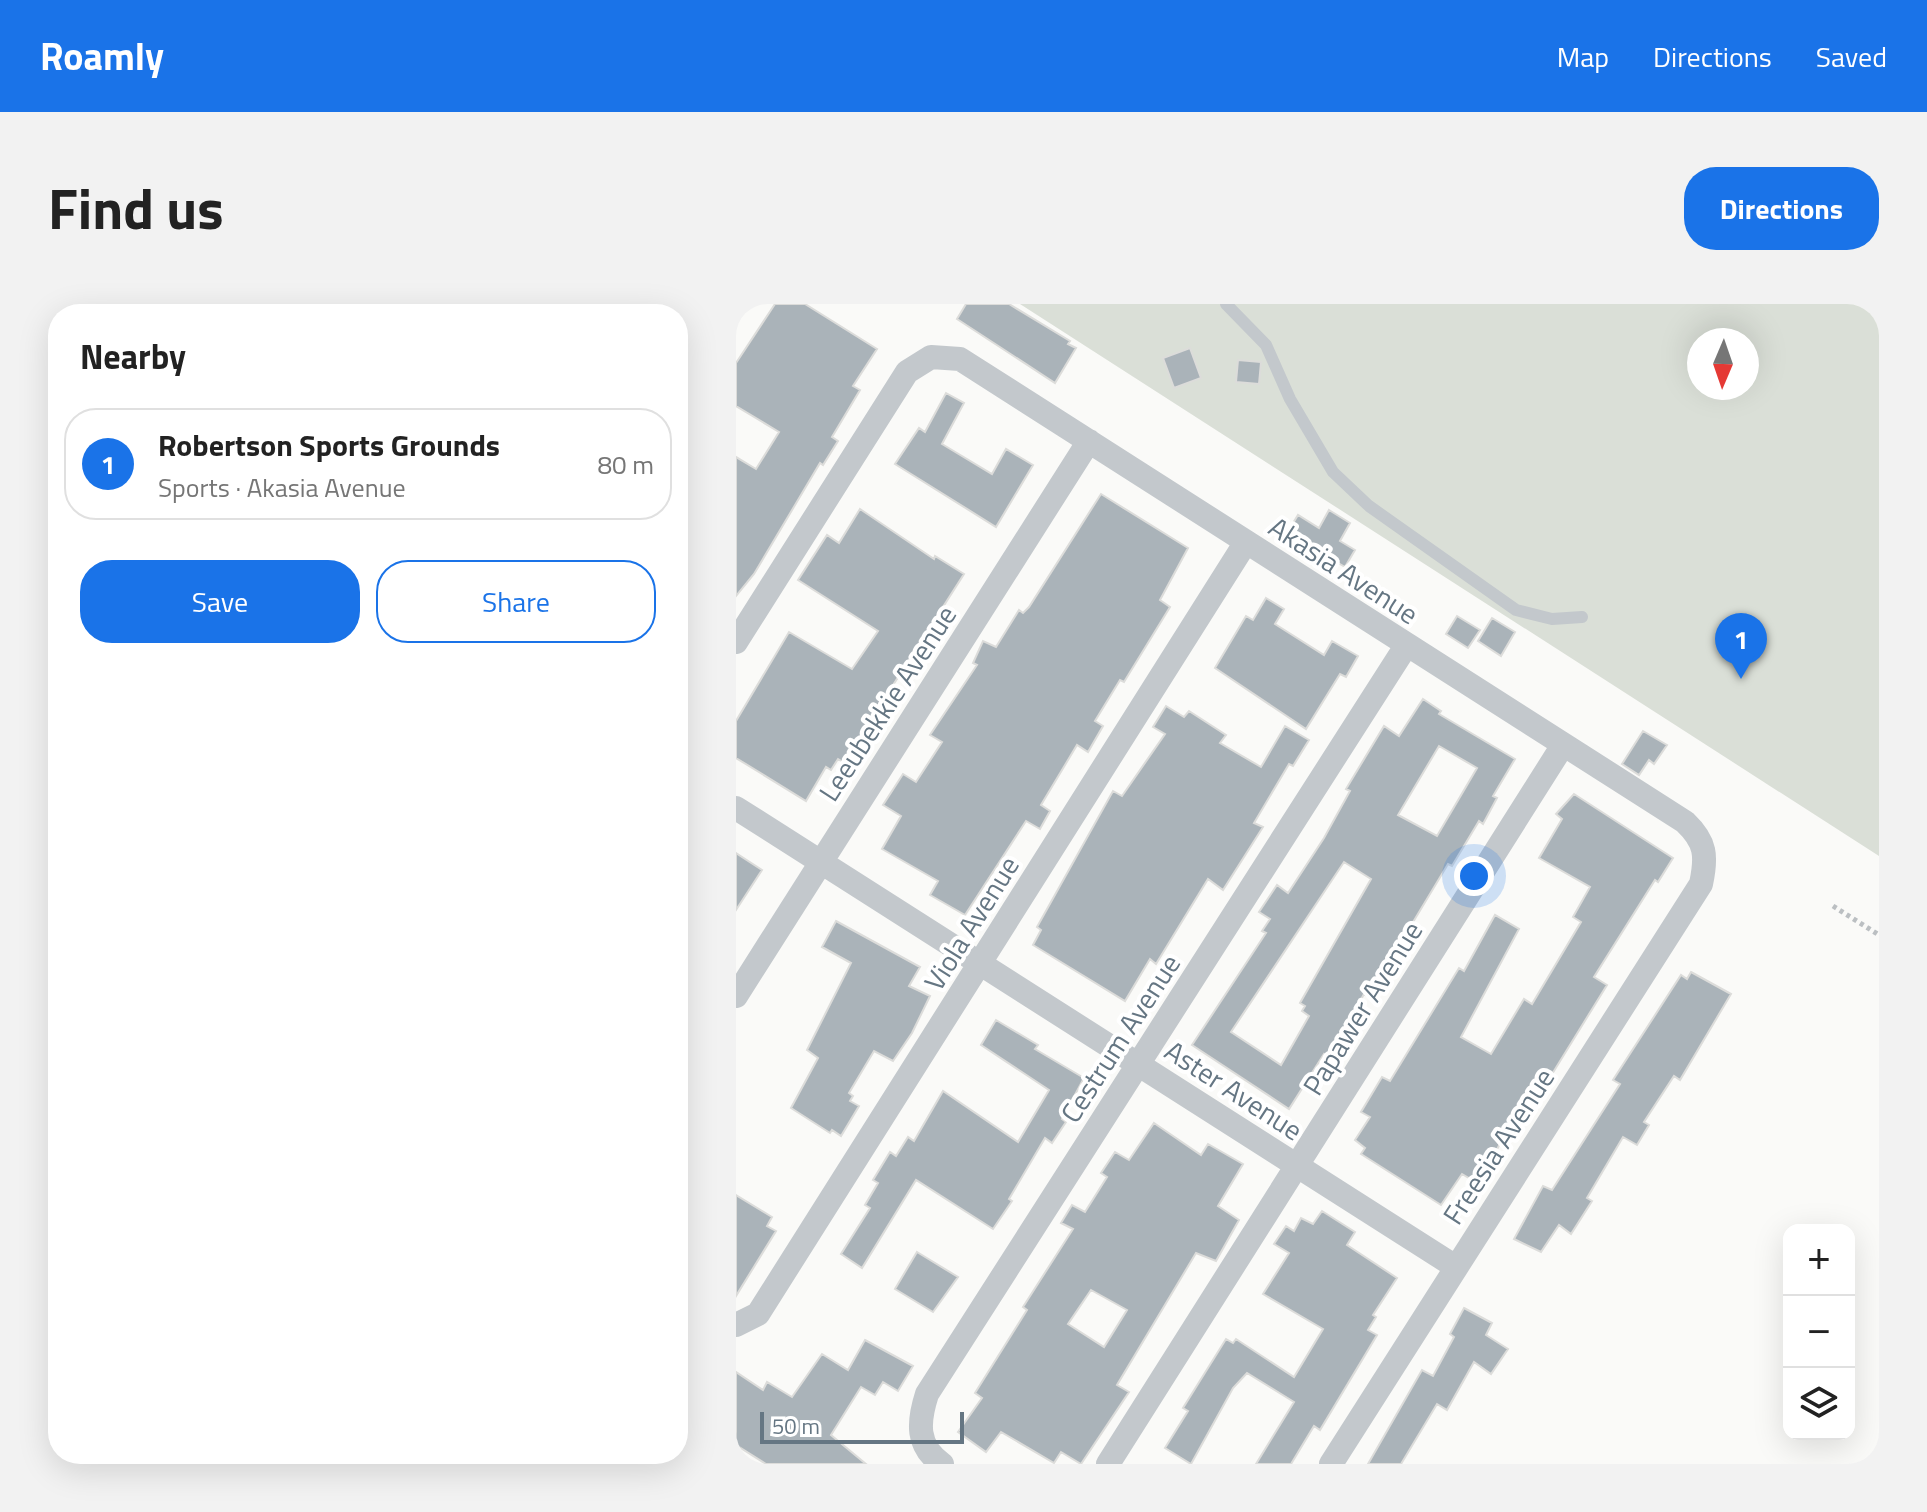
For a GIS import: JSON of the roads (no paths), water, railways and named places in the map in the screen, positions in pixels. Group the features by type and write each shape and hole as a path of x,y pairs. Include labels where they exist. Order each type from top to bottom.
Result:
{"street":[{"name":"Akasia Avenue","path":"736,642 907,372 931,357 960,359 1685,822 1699,836 1707,857"},
{"name":"Leeubekkie Avenue","path":"736,996 1089,441"},
{"name":"Viola Avenue","path":"736,1325 758,1314 1246,542"},
{"name":"Cestrum Avenue","path":"942,1464 928,1455 919,1425 927,1394 1406,646"},
{"name":"Papawer Avenue","path":"1108,1464 1563,745"},
{"name":"Aster Avenue","path":"736,808 1456,1267"},
{"name":"Freesia Avenue","path":"1331,1464 1701,884 1707,857"}],"lane":[{"path":"1226,304 1266,345 1290,399 1333,472 1369,506 1516,610 1552,619 1582,617"}],"place":[{"name":"Robertson Sports Grounds","path":"1741,679"}]}
